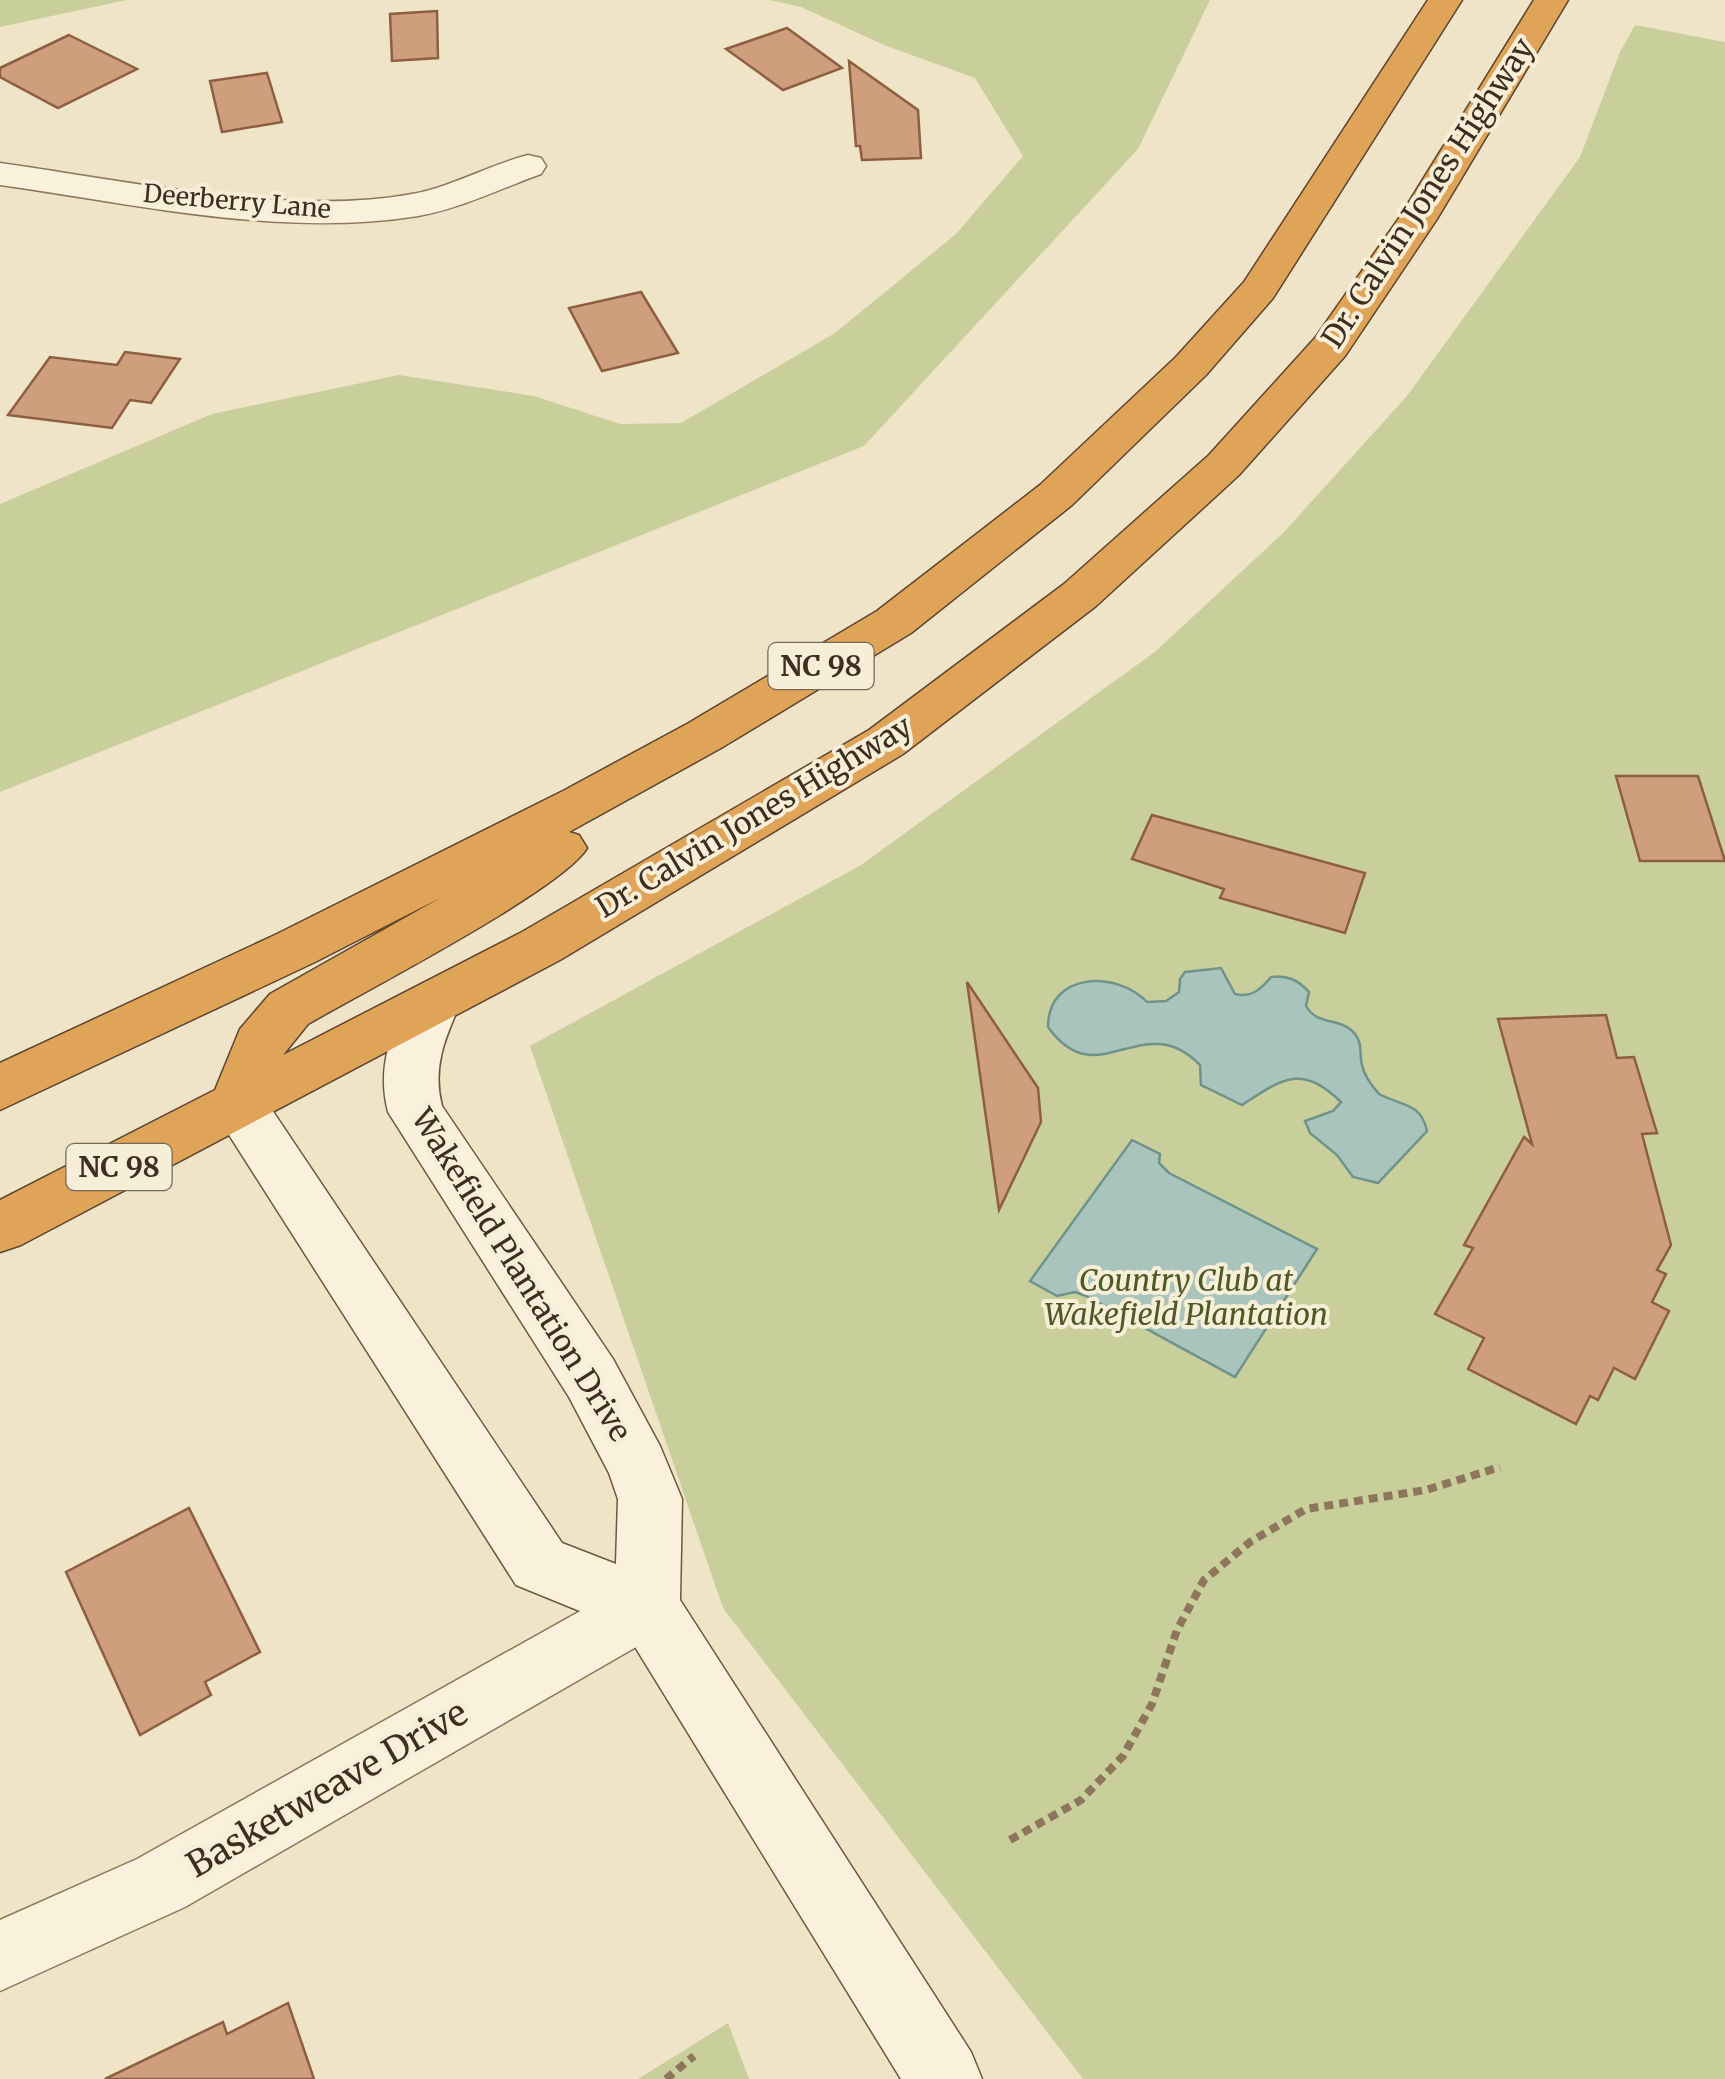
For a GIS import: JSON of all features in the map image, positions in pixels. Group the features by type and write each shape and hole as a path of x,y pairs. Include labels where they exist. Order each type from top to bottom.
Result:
{"highway":[{"name":"NC 98","path":"0,1088 296,948 581,804 704,736 894,622 1056,495 1191,366 1260,289 1445,0"},
{"name":"Dr. Calvin Jones Highway","path":"0,1228 542,946 886,742 1080,596 1224,465 1330,347 1418,219 1551,0"},
{"path":"238,1105 259,1044 289,1009 510,883 894,622"}],"street":[{"name":"Deerberry Lane","path":"0,174 215,204 323,212 418,205 528,166"},
{"name":"Wakefield Plantation Drive","path":"432,1004 410,1057 407,1084 416,1112 591,1378 638,1466 650,1499 646,1607"},
{"path":"238,1105 539,1564 646,1607 944,2079"},
{"name":"Basketweave Drive","path":"0,1956 161,1883 646,1607"}],"path":[{"path":"1010,1840 1081,1800 1123,1756 1152,1704 1176,1630 1204,1580 1250,1542 1306,1508 1426,1490 1500,1468"},
{"path":"666,2079 694,2056"}],"green space":[{"path":"0,0 127,0 0,27"},
{"path":"769,0 1210,0 1138,149 864,446 0,792 0,504 212,414 399,375 534,396 620,424 681,423 835,333 956,234 1023,156 975,78 884,45 801,7"},
{"name":"Country Club at Wakefield Plantation","path":"1635,25 1725,42 1725,2079 1083,2079 723,1608 530,1046 861,865 1156,651 1283,533 1407,396 1580,157 1620,52"},
{"path":"728,2023 749,2079 638,2079"}],"water":[{"path":"1221,968 1235,994 1256,992 1271,977 1301,984 1309,992 1306,1006 1311,1012 1355,1034 1365,1073 1379,1094 1420,1115 1427,1131 1378,1183 1353,1177 1337,1155 1310,1133 1305,1121 1333,1111 1341,1102 1314,1083 1303,1079 1281,1082 1242,1105 1201,1085 1200,1065 1179,1049 1159,1044 1085,1054 1067,1046 1048,1027 1051,1009 1059,995 1071,986 1102,981 1134,992 1147,1002 1166,1001 1179,992 1185,972"},
{"path":"1132,1140 1160,1154 1159,1163 1169,1173 1317,1249 1235,1377 1086,1296 1075,1292 1057,1296 1030,1281"}],"building":[{"path":"437,11 438,58 392,61 390,14"},
{"path":"787,28 842,68 783,90 726,49"},
{"path":"69,35 137,69 58,108 0,77 0,68"},
{"path":"849,61 918,110 921,158 862,160 860,146 856,146"},
{"path":"267,73 282,122 222,132 210,81"},
{"path":"641,292 678,353 602,371 569,308"},
{"path":"125,352 180,359 151,403 130,400 112,428 8,415 50,357 117,365"},
{"path":"1616,776 1698,776 1725,861 1640,861"},
{"path":"1152,815 1365,873 1345,933 1220,898 1224,889 1132,859"},
{"path":"967,982 1038,1088 1041,1122 999,1210"},
{"path":"1606,1015 1617,1058 1634,1057 1657,1133 1642,1134 1671,1245 1657,1270 1666,1274 1652,1302 1669,1311 1635,1379 1614,1368 1598,1400 1590,1396 1576,1424 1468,1369 1484,1338 1435,1314 1473,1248 1464,1245 1524,1137 1532,1144 1498,1019"},
{"path":"189,1508 260,1652 205,1682 211,1695 140,1735 66,1572"},
{"path":"288,2003 314,2079 105,2079 223,2022 227,2034"}]}
